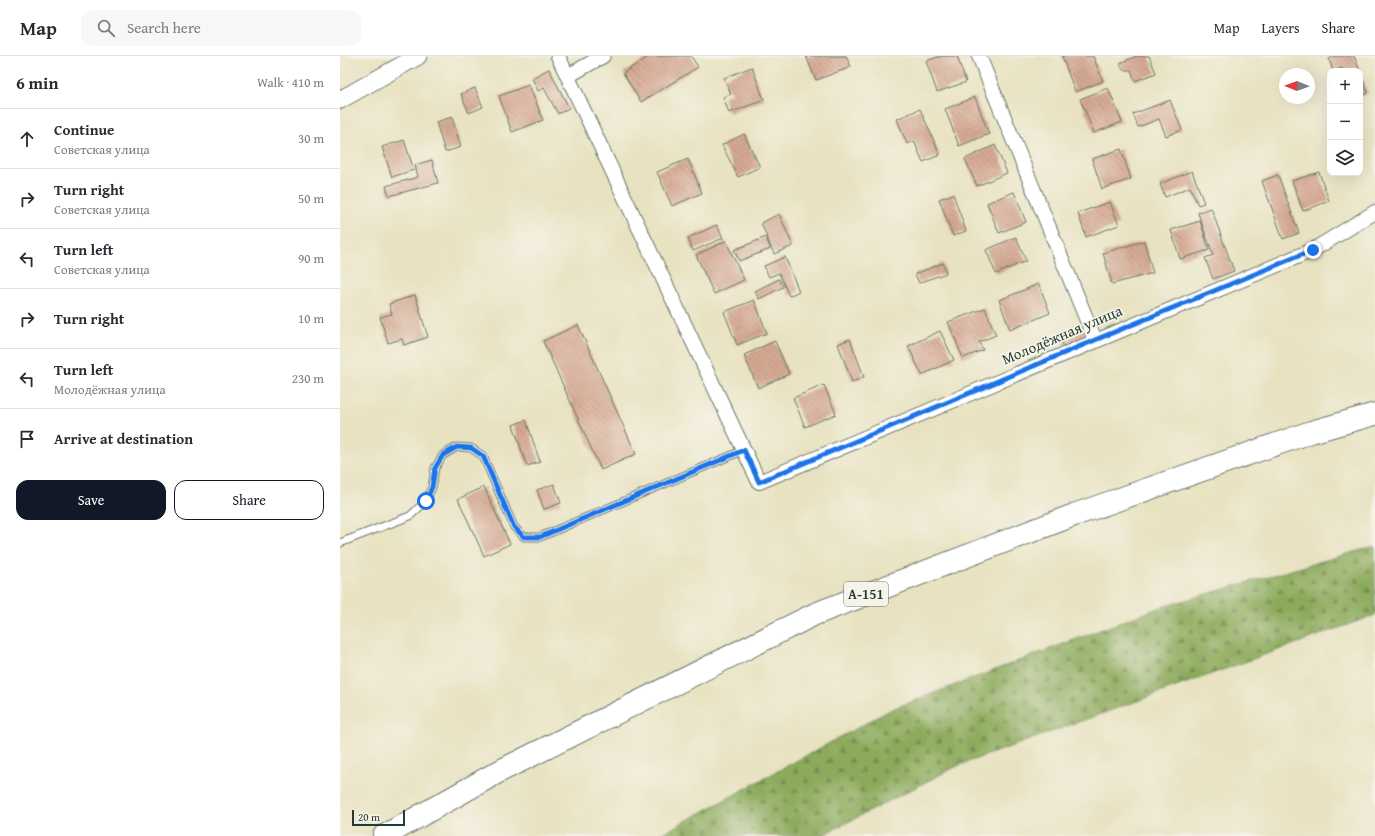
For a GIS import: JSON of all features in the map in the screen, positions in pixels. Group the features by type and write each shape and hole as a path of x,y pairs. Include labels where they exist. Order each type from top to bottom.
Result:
{"highway":[{"name":"А-151","path":"384,836 500,771 815,614 1074,515 1310,432 1375,414"}],"street":[{"path":"340,100 418,56"},
{"path":"558,56 744,450"},
{"path":"568,76 603,56"},
{"path":"978,56 1095,340"},
{"name":"Молодёжная улица","path":"744,450 759,482 1313,250 1375,212"}],"lane":[{"path":"340,543 410,516 426,501 432,487 435,468 443,455 457,447 471,448 483,456 514,527 524,537 540,537 744,450"}],"green space":[{"path":"1375,546 1375,615 957,766 821,836 658,836 892,709 1158,608"}],"building":[{"path":"650,56 691,56 698,67 641,102 623,73"},
{"path":"806,56 846,56 851,67 816,80"},
{"path":"941,56 957,56 966,82 937,92 926,61"},
{"path":"1062,56 1093,56 1103,81 1075,92"},
{"path":"1137,56 1149,56 1156,73 1135,81 1131,70 1123,70 1120,63"},
{"path":"1335,56 1354,56 1359,68 1332,68 1329,59"},
{"path":"752,67 764,100 729,113 723,97 731,94 724,78"},
{"path":"549,69 569,108 558,114 544,88 538,91 532,78"},
{"path":"1363,80 1368,93 1363,96"},
{"path":"529,85 543,120 512,132 499,96"},
{"path":"475,88 483,107 469,113 461,94"},
{"path":"1108,88 1122,122 1094,133 1080,99"},
{"path":"975,97 989,134 959,146 945,109"},
{"path":"1170,100 1182,130 1166,136 1159,119 1138,127 1133,114"},
{"path":"920,109 940,155 923,162 914,141 907,144 897,119"},
{"path":"452,117 461,147 445,152 436,122"},
{"path":"744,134 760,167 738,177 722,145"},
{"path":"404,140 414,170 392,177 382,147"},
{"path":"995,145 1007,173 977,186 965,159"},
{"path":"1121,149 1131,179 1102,189 1092,159"},
{"path":"688,159 702,193 672,206 657,172"},
{"path":"432,160 438,183 389,196 386,186 418,177 415,165"},
{"path":"1192,171 1204,203 1198,205 1190,187 1165,197 1160,184"},
{"path":"1319,172 1329,201 1303,211 1292,181"},
{"path":"1278,175 1299,233 1283,239 1262,181"},
{"path":"1014,192 1026,222 999,233 987,203"},
{"path":"953,194 966,231 953,236 939,199"},
{"path":"1110,202 1119,225 1086,237 1078,213"},
{"path":"1211,208 1234,271 1213,279 1205,258 1213,255 1198,213"},
{"path":"779,214 793,246 774,254 761,223"},
{"path":"1200,221 1209,250 1180,259 1171,230"},
{"path":"717,225 723,238 693,251 688,238"},
{"path":"766,237 770,249 739,261 734,250"},
{"path":"1016,237 1026,261 996,274 986,250"},
{"path":"726,241 744,280 714,294 696,255"},
{"path":"1144,241 1153,273 1112,284 1103,253"},
{"path":"785,257 799,291 789,296 779,273 769,277 764,266"},
{"path":"943,263 946,273 919,283 915,274"},
{"path":"779,279 783,287 759,299 755,291"},
{"path":"1039,284 1050,313 1010,330 999,300"},
{"path":"415,295 428,337 404,345 402,339 388,343 380,317 392,314 389,304"},
{"path":"754,300 767,333 737,345 724,312"},
{"path":"985,308 996,335 979,342 983,350 963,358 948,322"},
{"path":"578,325 636,454 601,470 543,341"},
{"path":"1082,326 1087,338 1064,348 1060,336"},
{"path":"940,331 954,360 922,375 908,346"},
{"path":"850,339 864,377 852,382 838,344"},
{"path":"775,341 789,374 758,388 744,355"},
{"path":"824,385 836,414 805,427 793,398"},
{"path":"526,420 540,462 527,466 513,425"},
{"path":"554,484 561,503 544,509 537,490"},
{"path":"484,487 510,544 484,556 458,499"}],"route":[{"path":"426,501 432,487 435,468 443,455 457,447 471,448 483,456 514,527 524,537 540,537 744,450 759,482 1313,250"}]}
